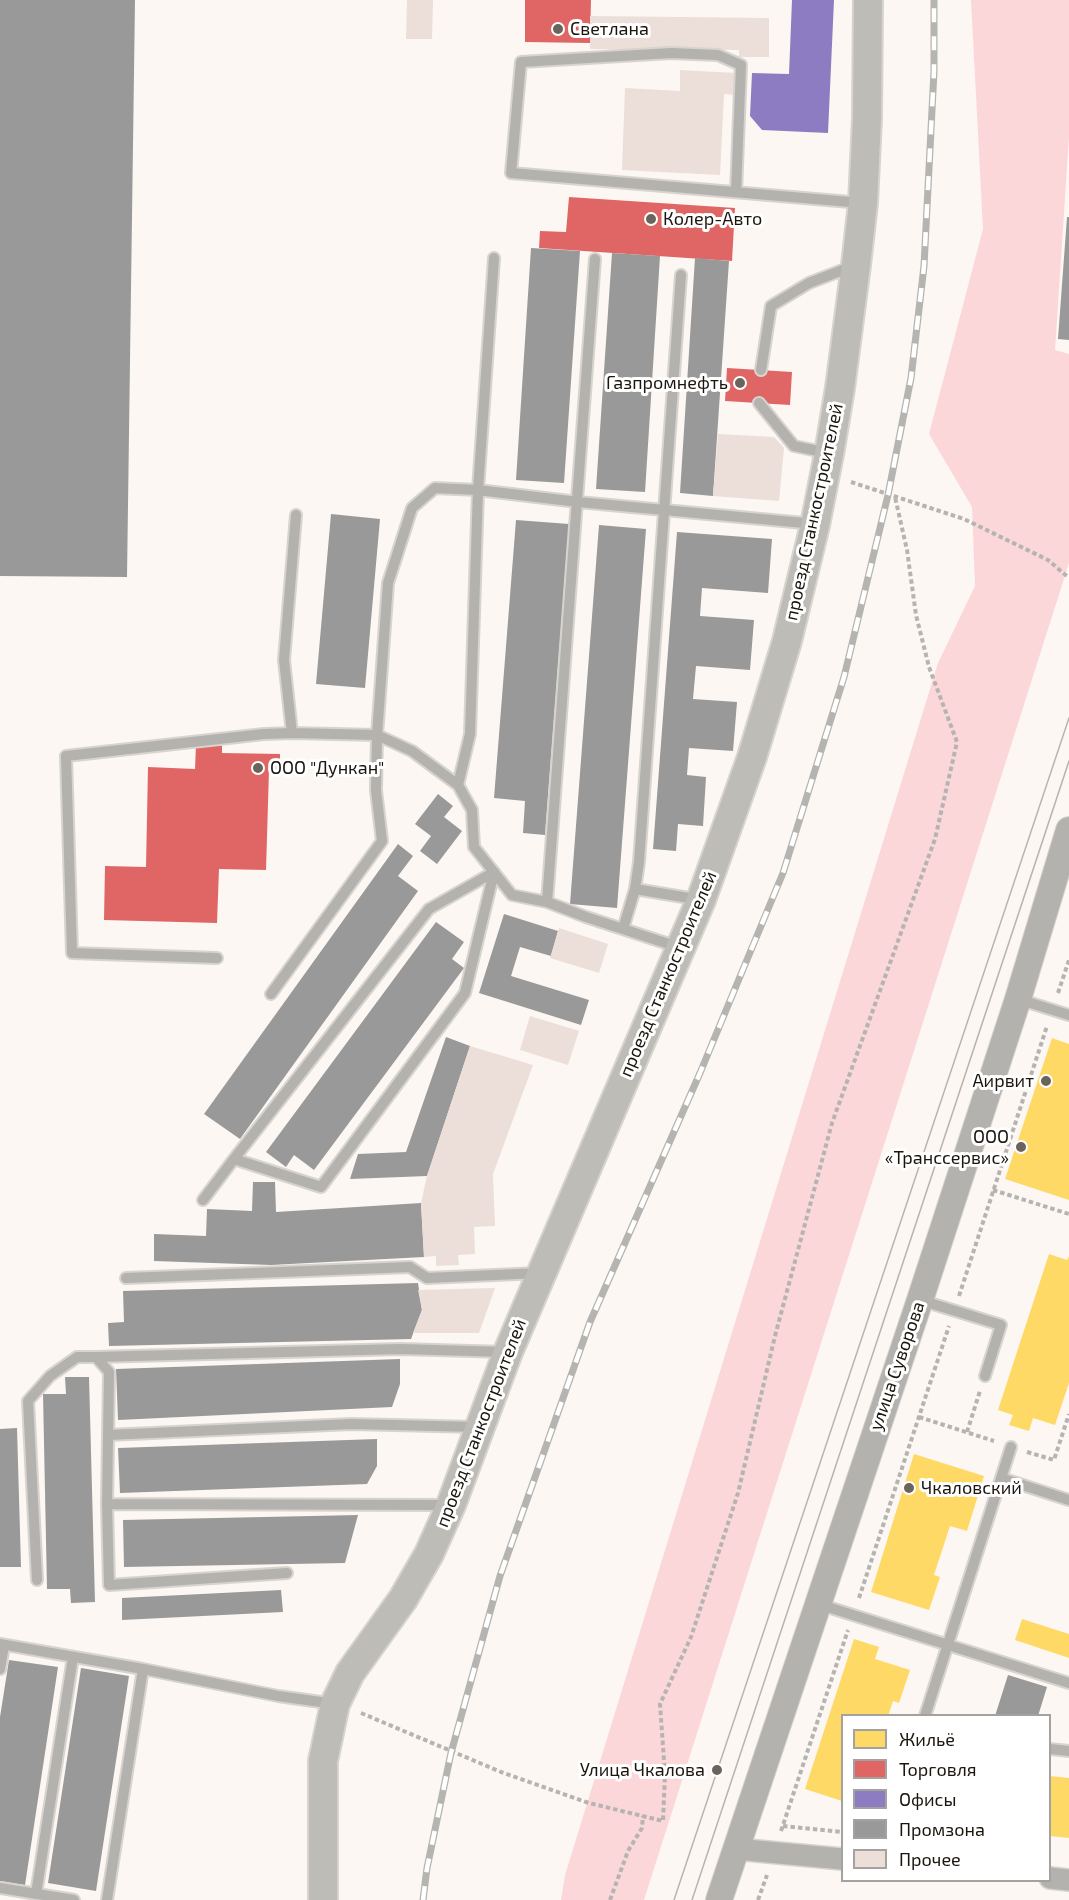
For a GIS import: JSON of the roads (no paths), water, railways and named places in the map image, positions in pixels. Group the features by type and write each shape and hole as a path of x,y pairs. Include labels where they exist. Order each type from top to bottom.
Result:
{"main road":[{"name":"проезд Станкостроителей","path":"323,1900 323,1761 335,1704 350,1672 414,1581 451,1505 540,1273 701,900 752,757 787,641 827,464 840,388 856,265 863,203 867,118 868,0"}],"street":[{"name":"улица Суворова","path":"719,1900 920,1300 1018,999 1069,830"},
{"path":"736,1849 841,1859"},
{"path":"1051,1878 1069,1880"}],"lane":[{"path":"736,192 741,64 718,55 671,53 521,62 511,173 863,203"},
{"path":"458,785 470,734 478,490 494,258"},
{"path":"547,902 595,259"},
{"path":"761,370 771,306 809,283 856,265"},
{"path":"623,929 635,889 641,839 681,275"},
{"path":"759,403 794,446 827,464"},
{"path":"271,994 382,841 376,790 377,735 388,584 412,508 435,488 478,490 815,525"},
{"path":"292,733 284,660 296,515"},
{"path":"217,958 72,953 66,756 264,734 377,735 412,751 458,785 472,810 474,847 512,895 547,902 681,948"},
{"path":"203,1200 429,909 494,872"},
{"path":"234,1159 321,1187 465,993 494,872"},
{"path":"635,889 701,900"},
{"path":"1018,999 1069,1015"},
{"path":"126,1278 410,1267 428,1278 540,1273"},
{"path":"920,1300 1001,1325 985,1376"},
{"path":"37,1580 28,1401 51,1376 77,1357 400,1349 508,1352"},
{"path":"96,1357 109,1372 107,1504 109,1585 287,1573"},
{"path":"108,1435 352,1424 481,1427"},
{"path":"925,1714 1011,1447"},
{"path":"1001,1478 1069,1500"},
{"path":"107,1504 451,1505"},
{"path":"818,1604 1069,1683"},
{"path":"0,1669 2,1644 278,1696 335,1704"},
{"path":"36,1894 73,1657"},
{"path":"107,1900 144,1670"},
{"path":"1051,1749 1069,1751"},
{"path":"0,1888 74,1900"}],"tram line":[{"path":"674,1900 1069,718"},
{"path":"692,1900 1069,761"}],"railway":[{"path":"423,1900 427,1868 451,1753 500,1576 590,1322 700,1073 783,873 844,677 888,495 911,378 924,266 934,71 934,0"}],"place":[{"name":"Светлана","path":"558,29"},
{"name":"Колер-Авто","path":"651,219"},
{"name":"Газпромнефть","path":"740,383"},
{"name":"ООО \"Дункан\"","path":"258,768"},
{"name":"Аирвит","path":"1046,1081"},
{"name":"ООО «Транссервис»","path":"1021,1147"},
{"name":"Чкаловский","path":"909,1488"},
{"name":"Улица Чкалова","path":"717,1770"}]}
